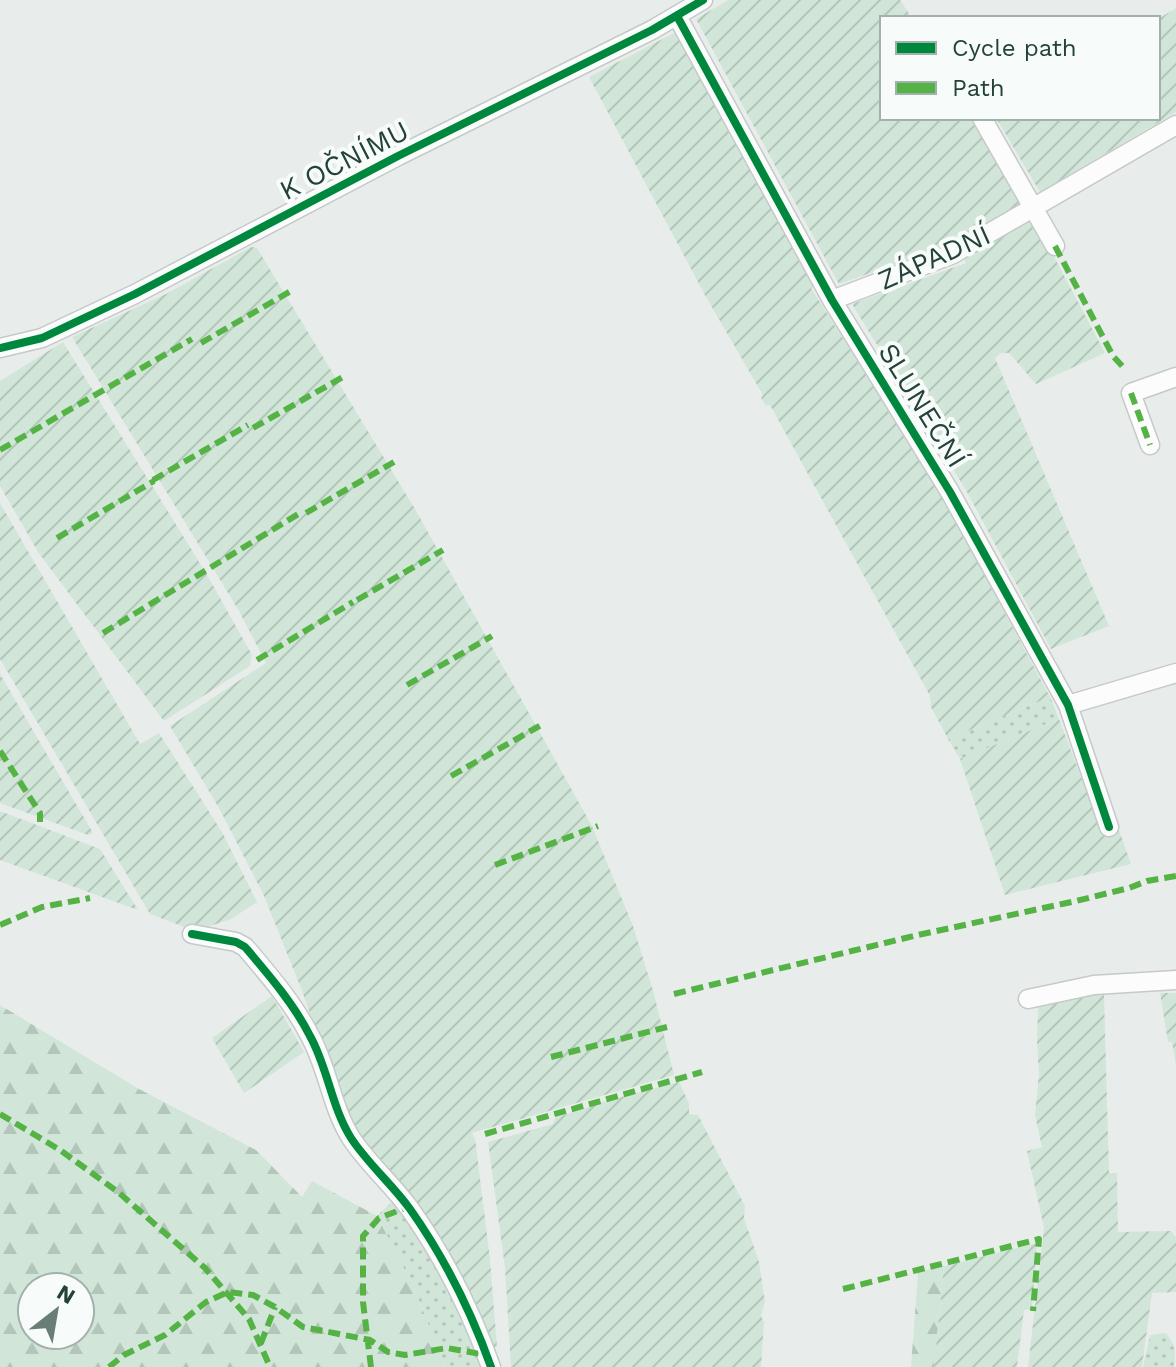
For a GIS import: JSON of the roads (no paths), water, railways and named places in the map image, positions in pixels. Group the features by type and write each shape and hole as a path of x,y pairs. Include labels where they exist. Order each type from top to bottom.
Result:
{"street":[{"name":"K OČNÍMU","path":"0,348 42,338 123,300 398,156 567,74 703,0"},
{"name":"SLUNEČNÍ","path":"677,16 832,300 950,492 1068,705 1109,827"},
{"path":"983,120 1055,246"},
{"name":"ZÁPADNÍ","path":"832,300 953,254 1176,125"},
{"path":"1150,445 1131,393 1176,377"},
{"path":"1068,705 1174,681"},
{"path":"192,934 236,942 245,947 297,1014 312,1037 341,1119 352,1140 408,1207 438,1253 476,1327 491,1367"},
{"path":"1028,999 1094,985 1176,980"}]}
